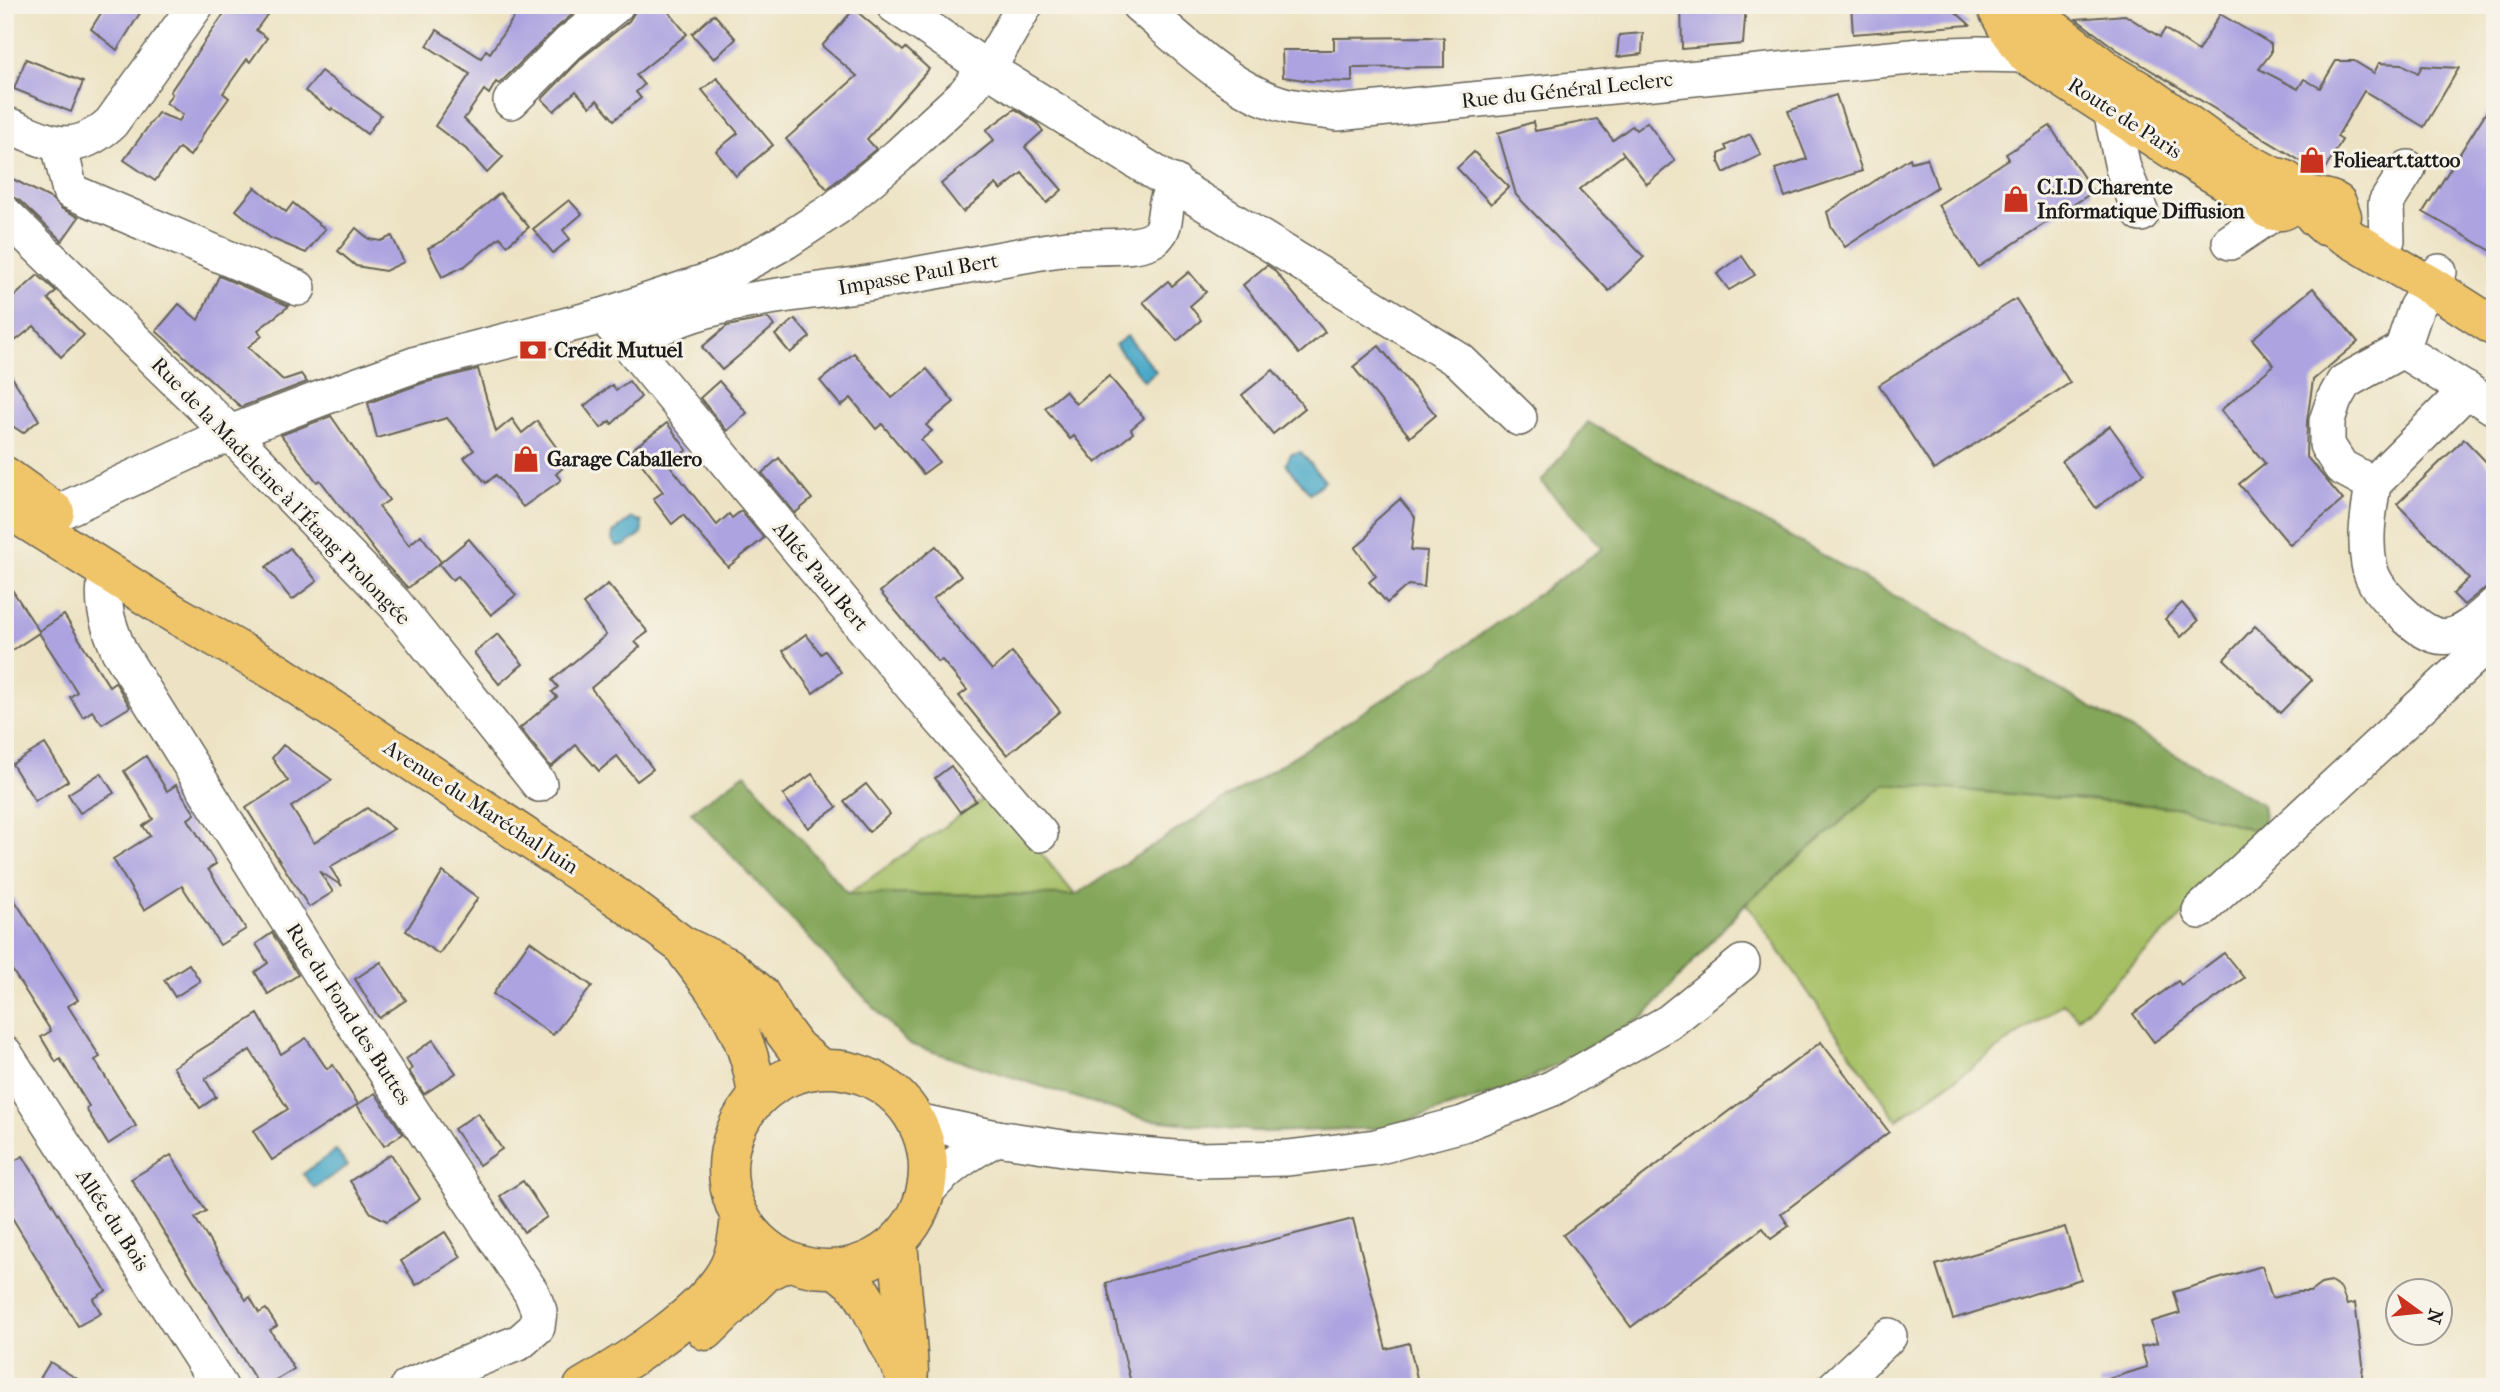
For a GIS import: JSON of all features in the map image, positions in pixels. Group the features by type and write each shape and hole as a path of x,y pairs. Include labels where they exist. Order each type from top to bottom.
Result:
{"main road":[{"name":"Route de Paris","path":"1995,5 2004,24 2027,55 2111,111 2236,187 2300,205 2387,240 2495,327"},
{"name":"Route de Paris","path":"2022,5 2109,72 2144,93 2300,205 2435,279 2495,305"},
{"name":"Avenue du Maréchal Juin","path":"5,476 24,518 173,613 278,673 624,902 682,945 727,967 760,994 796,1048 820,1068"},
{"name":"Avenue du Maréchal Juin","path":"24,518 187,602 278,673"},
{"name":"Avenue du Maréchal Juin","path":"682,945 723,1001 742,1034 754,1071 757,1098"},
{"path":"820,1068 849,1070 877,1080 900,1098 917,1121 926,1144 928,1168 926,1192 915,1218 898,1240 870,1260 836,1269 811,1268 788,1261 760,1243 740,1217 729,1187 729,1154 738,1124 757,1098 776,1083 797,1073 820,1068"},
{"path":"583,1387 668,1332 713,1290 730,1265 737,1244 740,1217"},
{"path":"898,1240 907,1320 910,1384"},
{"path":"632,1387 666,1364 708,1329 766,1272 788,1261"},
{"path":"836,1269 857,1286 868,1303 910,1384"}],"street":[{"path":"5,124 59,144 79,144 97,136 111,123 196,5"},
{"path":"511,100 569,43 616,5"},
{"path":"894,5 991,61 1174,182 1460,360 1519,418"},
{"path":"24,518 230,433 417,364 603,316 722,276 786,241 836,208 898,156 965,94 991,61 1025,5"},
{"name":"Rue du Général Leclerc","path":"1139,5 1218,71 1250,92 1287,105 1337,113 1912,57 2027,55"},
{"name":"Route de Paris","path":"2027,55 2224,150"},
{"path":"2111,111 2123,168 2141,214"},
{"path":"59,144 70,191 298,288"},
{"path":"2387,240 2386,203 2408,168"},
{"name":"Impasse Paul Bert","path":"629,344 651,330 682,316 750,299 886,280 1070,248 1128,246 1154,239 1163,227 1167,201 1174,182"},
{"path":"2230,242 2266,218 2300,205"},
{"name":"Rue de la Madeleine à l'Étang Prolongée","path":"5,214 230,433 395,604 539,783"},
{"path":"2373,484 2341,467 2327,445 2327,421 2344,382 2402,350 2416,308 2435,279"},
{"name":"Allée Paul Bert","path":"603,316 913,687 1040,834"},
{"path":"2402,350 2481,399 2373,484 2367,525 2369,566 2379,590 2419,629 2437,638 2458,633 2495,605"},
{"name":"Rue du Fond des Buttes","path":"107,571 102,592 110,630 119,651 320,972 531,1292 539,1311 537,1327 520,1342 408,1387"},
{"path":"2200,911 2495,636"},
{"path":"917,1121 996,1138 1070,1149 1198,1160 1288,1158 1376,1147 1463,1124 1553,1088 1669,1022 1742,963"},
{"name":"Allée du Bois","path":"5,1054 220,1387"},
{"path":"926,1192 936,1180 967,1156 996,1138"},
{"path":"1835,1387 1889,1336"}],"green space":[{"path":"1588,422 2262,804 2266,834 2185,808 1885,784 1746,903 1644,1017 1516,1086 1386,1128 1265,1132 1144,1119 908,1044 691,812 745,773 848,894 1075,895 1436,666 1603,548 1541,482"},
{"path":"1885,784 2185,808 2266,834 2078,1018 2063,1003 1897,1120 1746,903"},
{"path":"992,793 1075,895 848,894"}],"water":[{"path":"1127,336 1156,371 1144,381 1115,345"},
{"path":"1301,452 1325,481 1310,493 1286,464 1291,454"},
{"path":"632,518 642,522 642,534 624,546 616,546 612,540 613,533"},
{"path":"336,1150 347,1166 314,1188 303,1174"}],"building":[{"path":"106,5 145,5 117,50 91,29"},
{"path":"230,5 274,5 256,30 267,38 250,62 247,59 223,93 229,98 190,156 179,148 155,181 124,160 158,113 179,121 183,115 166,103 172,94 170,92"},
{"path":"522,5 579,5 574,13 499,84 496,82 489,94 484,90 464,119 503,157 487,173 466,149 435,126 470,74 427,46 437,30 481,58 486,50 490,53"},
{"path":"636,5 663,5 687,34 636,75 644,85 636,92 641,98 614,120 597,100 590,107 576,91 554,111 542,99 582,58 629,21"},
{"path":"1681,5 1746,5 1743,44 1682,49"},
{"path":"1851,5 1948,5 1970,25 1853,34"},
{"path":"854,9 903,51 906,48 929,69 867,139 876,149 827,189 786,139 857,76 822,46"},
{"path":"714,14 736,39 714,59 692,34"},
{"path":"2220,14 2271,44 2271,53 2259,69 2298,89 2304,79 2320,88 2336,61 2354,61 2374,73 2379,63 2402,64 2418,73 2422,66 2459,68 2424,127 2364,91 2337,137 2342,140 2322,174 2116,49 2076,19 2125,15 2160,37 2165,29 2198,51"},
{"path":"1643,33 1642,54 1617,57 1619,35"},
{"path":"1334,38 1444,38 1444,67 1352,68 1352,82 1283,77 1282,50 1334,50"},
{"path":"26,59 83,82 71,112 14,89"},
{"path":"321,71 381,115 367,134 305,91"},
{"path":"717,78 773,145 736,176 716,151 738,133 702,90"},
{"path":"1836,95 1862,171 1785,197 1775,169 1807,159 1788,111"},
{"path":"2495,98 2495,253 2423,212"},
{"path":"1015,109 1037,123 1043,131 1025,147 1062,190 1047,203 1022,173 1001,190 996,184 963,212 941,184 994,140 986,130"},
{"path":"1597,119 1613,140 1632,126 1636,130 1647,122 1675,161 1647,184 1621,150 1624,154 1579,189 1644,257 1609,291 1516,195 1498,133 1533,122 1535,131"},
{"name":"C.I.D Charente Informatique Diffusion","path":"2050,126 2093,192 1978,267 1938,205 2009,159 2006,154"},
{"path":"1750,134 1761,155 1724,173 1719,154 1727,150 1725,146"},
{"path":"1474,152 1509,187 1491,204 1457,168"},
{"path":"1910,158 1911,162 1927,158 1937,187 1845,247 1831,226 1827,212"},
{"path":"5,175 52,199 62,209 79,217 62,241 19,200 5,194"},
{"path":"255,187 286,212 293,203 325,229 306,253 270,238 236,210"},
{"path":"500,193 529,227 507,245 500,237 465,266 442,277 428,248 443,241"},
{"path":"569,200 582,214 563,230 570,239 553,253 533,229"},
{"path":"356,228 369,239 381,241 392,236 404,262 385,271 356,266 338,251"},
{"path":"1742,256 1755,275 1729,290 1717,274"},
{"path":"1267,265 1325,332 1299,354 1243,285"},
{"path":"1189,272 1206,292 1190,306 1201,320 1177,341 1143,302 1168,281 1172,286"},
{"path":"38,275 56,291 48,299 84,335 61,357 34,326 5,349 5,305"},
{"path":"219,276 289,306 258,330 262,336 248,347 283,380 301,374 307,382 241,407 156,331 179,304 198,320"},
{"path":"2313,288 2358,342 2313,380 2307,421 2306,456 2343,500 2290,545 2239,484 2265,463 2221,410 2274,365 2252,339"},
{"path":"2016,299 2070,383 1934,470 1879,385"},
{"path":"768,318 774,326 722,370 702,347 727,326"},
{"path":"795,319 810,337 790,353 775,335"},
{"path":"1379,346 1436,415 1410,437 1353,367"},
{"path":"854,353 892,398 927,369 954,402 926,425 932,431 921,440 939,462 923,474 882,424 876,429 851,398 841,406 820,381"},
{"path":"5,366 39,420 23,433 5,421"},
{"path":"478,369 496,432 512,419 522,433 537,421 568,463 556,474 561,480 523,507 496,475 486,483 464,458 474,450 447,418 377,438 368,403 423,383"},
{"path":"1273,370 1305,408 1273,434 1242,395"},
{"path":"1109,376 1144,418 1131,429 1133,433 1096,463 1074,436 1070,439 1045,408 1065,391 1076,404"},
{"path":"629,381 641,397 612,424 610,421 601,428 584,406 612,385 616,390"},
{"path":"719,381 747,413 727,431 700,398"},
{"path":"331,416 389,500 379,507 409,545 421,535 441,562 408,588 384,563 320,480 317,482 281,435"},
{"path":"667,423 687,450 668,463 717,525 729,514 732,518 741,511 764,538 728,567 683,515 672,524 653,499 663,492 631,450"},
{"path":"2110,426 2144,473 2096,508 2062,461"},
{"path":"2464,439 2495,471 2495,585 2482,590 2464,605 2453,594 2469,578 2397,504"},
{"path":"779,458 812,499 795,513 762,473"},
{"path":"1400,499 1415,517 1411,550 1427,551 1424,587 1408,585 1387,603 1369,582 1376,576 1355,548 1367,538 1375,521"},
{"path":"469,539 516,595 491,615 458,576 452,580 439,564"},
{"path":"936,546 961,576 933,599 992,670 1012,652 1060,711 1007,755 959,696 967,690 942,660 938,662 880,592"},
{"path":"290,548 317,581 292,600 266,567"},
{"path":"5,579 39,631 64,615 109,686 115,682 130,707 102,724 92,711 83,717 70,697 77,692 39,633 5,655"},
{"path":"608,584 648,632 635,642 640,647 591,688 653,769 637,781 617,756 599,771 576,745 551,767 520,728 557,697 552,692 558,687 552,680 606,635 583,604"},
{"path":"2182,603 2198,621 2181,637 2165,619"},
{"path":"2255,626 2312,680 2280,713 2224,659"},
{"path":"498,634 523,664 499,684 474,653"},
{"path":"806,634 821,654 825,651 841,672 813,693 783,651"},
{"path":"45,744 68,781 35,801 12,764"},
{"path":"283,745 332,780 291,807 314,843 367,808 394,829 330,867 342,886 319,871 333,892 309,907 246,808 288,781 272,758"},
{"path":"146,756 167,791 176,785 195,814 188,819 216,864 208,869 246,929 220,945 182,886 144,910 113,859 150,836 143,826 153,819 124,771"},
{"path":"951,766 976,801 960,812 935,778"},
{"path":"101,773 114,793 80,813 68,794"},
{"path":"812,774 837,807 808,828 783,795"},
{"path":"866,784 890,814 869,832 844,801"},
{"path":"443,872 478,898 439,954 406,931"},
{"path":"5,885 78,1000 68,1006 100,1057 95,1060 136,1126 108,1144 86,1109 89,1106 60,1059 56,1062 41,1037 51,1031 5,959"},
{"path":"272,933 298,975 268,994 255,972 268,963 256,944"},
{"path":"530,941 592,986 553,1035 493,994"},
{"path":"2224,953 2244,978 2154,1042 2133,1014 2178,981 2181,985"},
{"path":"381,962 406,1000 379,1018 355,979"},
{"path":"189,964 200,981 175,997 164,980"},
{"path":"258,1014 281,1054 306,1038 327,1069 333,1065 358,1104 272,1160 253,1131 288,1109 250,1050 205,1079 216,1097 200,1108 173,1067"},
{"path":"433,1040 456,1073 424,1094 409,1071 412,1069 406,1059"},
{"path":"1821,1042 1889,1132 1781,1214 1789,1226 1771,1239 1763,1228 1631,1327 1563,1235"},
{"path":"375,1093 403,1134 384,1146 357,1105"},
{"path":"478,1113 502,1149 479,1165 454,1129"},
{"path":"391,1154 420,1199 387,1221 371,1213 350,1181"},
{"path":"171,1155 206,1211 195,1218 246,1300 250,1297 259,1313 266,1309 277,1326 270,1330 294,1369 264,1387 260,1387 131,1179"},
{"path":"23,1156 106,1291 93,1299 101,1313 78,1326 5,1206 5,1166"},
{"path":"523,1181 547,1217 524,1232 500,1196"},
{"path":"1353,1219 1386,1349 1409,1343 1419,1387 1132,1387 1106,1283"},
{"path":"2065,1227 2081,1279 1953,1319 1936,1265"},
{"path":"445,1232 461,1257 416,1285 401,1261"},
{"path":"2262,1266 2272,1298 2310,1292 2321,1284 2331,1282 2341,1289 2347,1305 2355,1303 2363,1364 2361,1387 2100,1387 2099,1382 2147,1367 2141,1347 2157,1343 2151,1322 2180,1313 2174,1292"},
{"path":"50,1362 90,1387 35,1387"}],"place":[{"name":"Folieart.tattoo","path":"2312,160"},
{"name":"C.I.D Charente Informatique Diffusion","path":"2016,199"},
{"name":"Crédit Mutuel","path":"533,350"},
{"name":"Garage Caballero","path":"526,459"}]}
